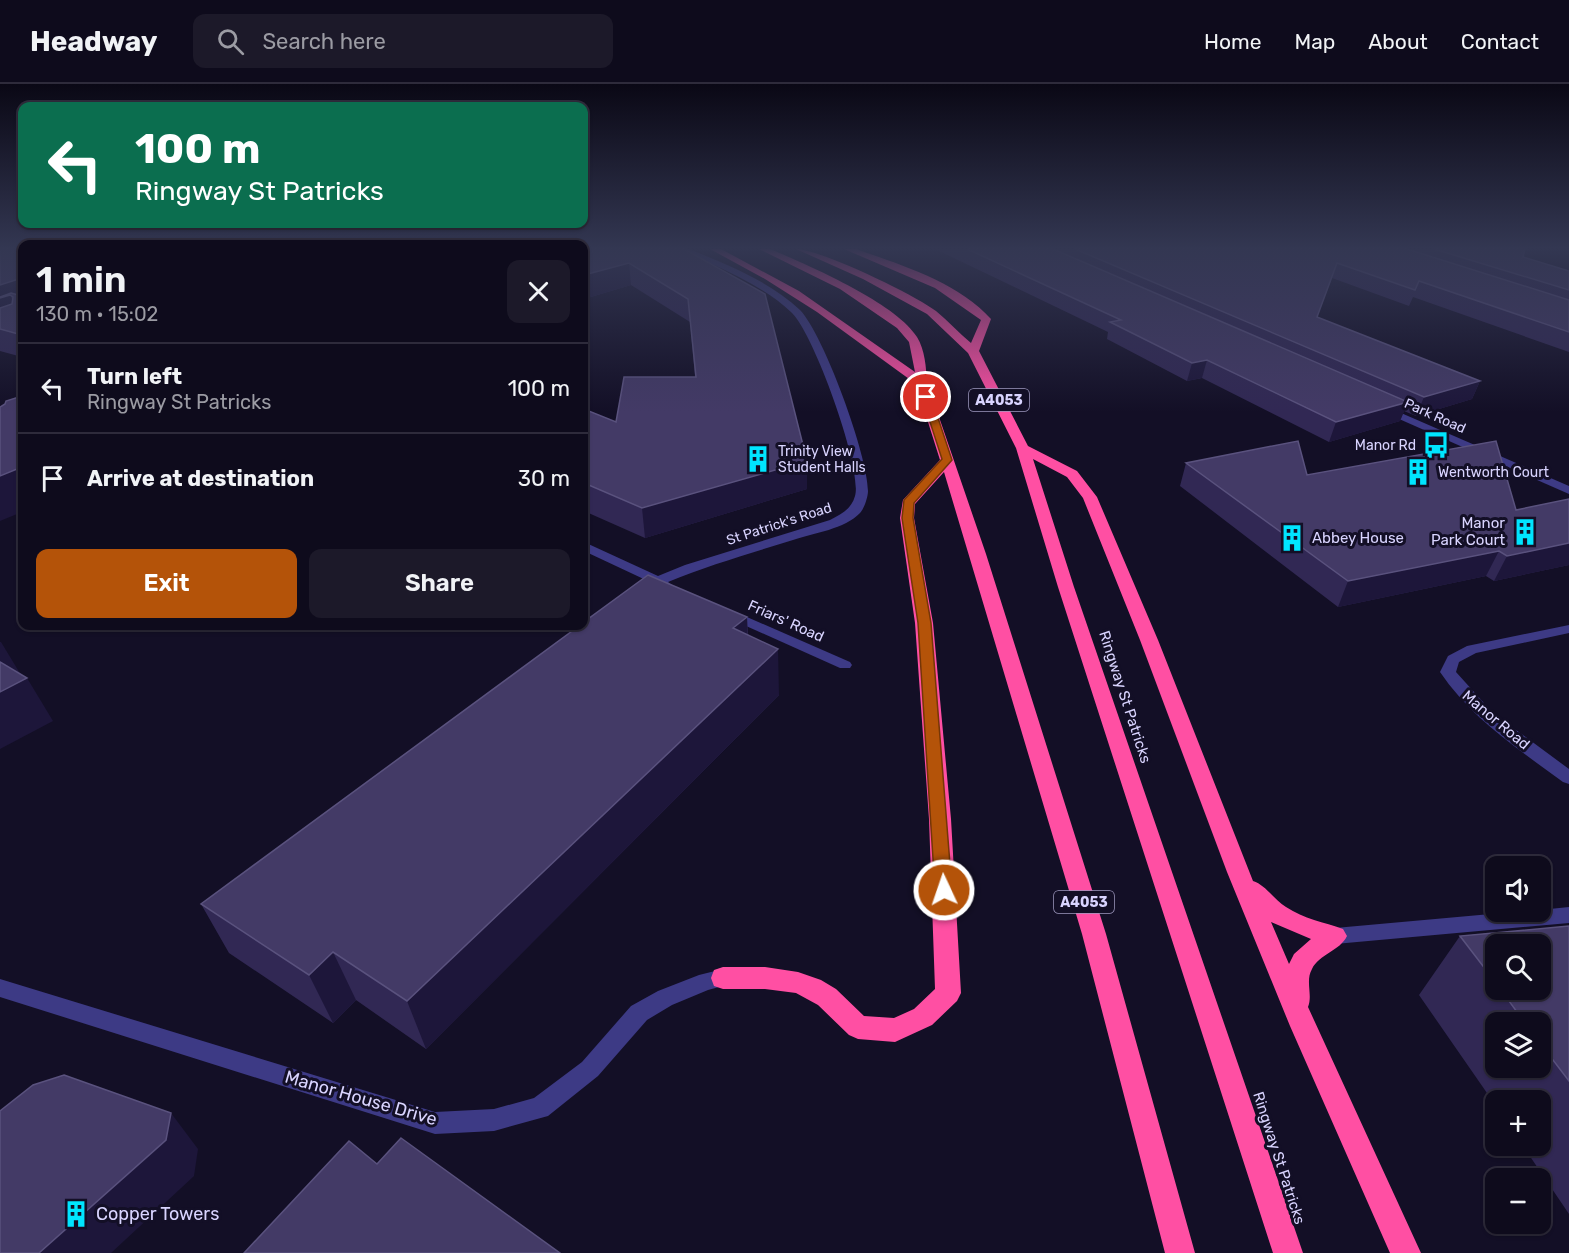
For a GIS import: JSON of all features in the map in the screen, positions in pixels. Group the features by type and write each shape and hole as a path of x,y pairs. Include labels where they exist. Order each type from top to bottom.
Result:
{"highway":[{"path":"810,304 921,382"},
{"name":"A4053","path":"872,304 902,326 913,338 921,370 921,382 1094,934 1180,1253"},
{"name":"Ringway St Patricks","path":"916,304 973,351 1023,448 1070,598 1288,1253"},
{"path":"966,304 986,319 973,351"},
{"path":"1023,448 1072,474 1090,497 1149,640 1238,872 1303,1026 1406,1253"},
{"path":"723,978 783,978 817,989 841,1007 858,1027 876,1029 895,1030 923,1017 948,993 940,819 924,623 907,518 908,503 947,460"},
{"path":"1238,872 1262,905 1290,923 1335,936"},
{"path":"1303,1026 1295,979 1306,955 1335,936"}],"street":[{"name":"St Patrick's Road","path":"658,582 690,568 834,523 856,510 862,492 835,389 816,339 804,319 783,304"},
{"name":"Park Road","path":"1381,406 1569,490"},
{"path":"588,548 678,591"},
{"name":"Friars' Road","path":"720,609 845,665"},
{"name":"Manor Road","path":"1569,629 1472,649 1453,659 1448,672 1461,693 1492,721 1569,778"},
{"path":"1335,936 1569,915"},
{"name":"Manor House Drive","path":"0,988 435,1123 494,1120 540,1108 590,1070 639,1013 665,998 706,981 723,978"}],"building":[{"path":"18,304 18,334 0,329 0,308"},
{"path":"688,304 767,304 807,461 642,508 588,485 588,411 616,422 624,377 696,377"},
{"path":"1085,304 1180,304 1408,402 1336,422 1207,360 1192,363 1110,322 1121,320"},
{"path":"1204,304 1322,304 1317,317 1480,381 1424,397"},
{"path":"1485,304 1569,304 1569,332"},
{"path":"18,397 18,469 0,476 0,407 6,401"},
{"path":"1298,441 1307,475 1496,441 1516,510 1569,499 1569,543 1507,556 1499,551 1348,581 1186,463"},
{"path":"648,575 747,617 733,628 778,649 407,1001 333,952 309,975 201,904 574,630 588,630 588,619"},
{"path":"0,662 27,678 0,692"},
{"path":"1569,926 1569,1081 1551,1057 1551,1012 1517,1012 1508,1000 1551,1000 1551,934 1485,934 1485,969 1460,936"},
{"name":"Copper Towers","path":"64,1075 171,1113 166,1140 39,1253 0,1253 0,1111 33,1085"},
{"path":"401,1138 560,1253 244,1253 349,1141 377,1164"}],"place":[{"name":"Manor Rd","path":"1436,445"},
{"name":"Trinity View Student Halls","path":"758,459"},
{"name":"Wentworth Court","path":"1418,472"},
{"name":"Manor Park Court","path":"1525,532"},
{"name":"Abbey House","path":"1292,538"},
{"name":"Copper Towers","path":"76,1214"}],"route":[{"path":"926,397 947,460 908,503 907,518 924,623 944,890"}]}
